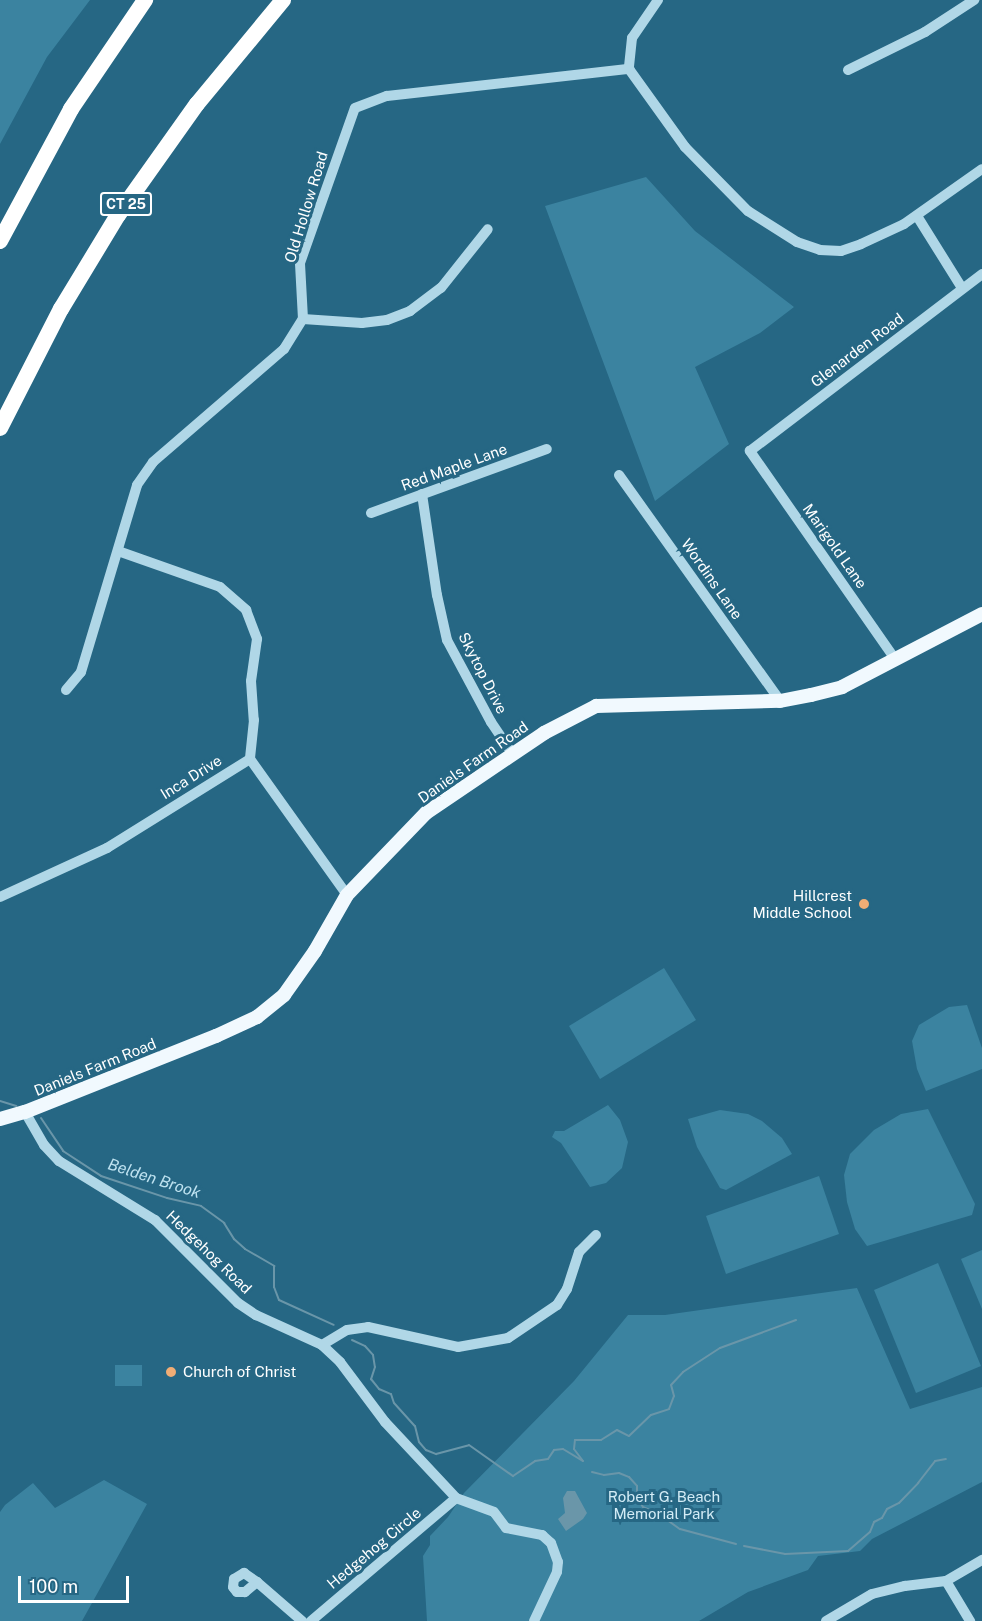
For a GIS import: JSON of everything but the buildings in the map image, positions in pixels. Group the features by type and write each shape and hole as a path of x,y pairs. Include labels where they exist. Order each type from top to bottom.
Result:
{"highway":[{"path":"0,241 70,109 146,0"},
{"name":"CT 25","path":"0,429 61,309 118,215 197,104 283,0"}],"main road":[{"name":"Daniels Farm Road","path":"0,1119 25,1112 216,1036 257,1017 284,995 315,951 347,895 426,813 512,753 596,706 780,701 842,687 982,614"}],"street":[{"path":"658,0 632,38 629,69 684,147 748,211 797,242 820,250 841,250 880,236 917,216 982,169"},
{"path":"848,70 925,32 974,0"},
{"name":"Old Hollow Road","path":"303,319 300,263 346,128 356,108 387,96 629,69"},
{"path":"917,216 962,288"},
{"path":"66,690 81,672 137,485 153,462 284,349 303,319 362,323 387,320 410,311 441,288 489,229"},
{"name":"Glenarden Road","path":"750,451 982,274"},
{"name":"Red Maple Lane","path":"371,513 547,449"},
{"name":"Marigold Lane","path":"750,451 895,659"},
{"name":"Wordins Lane","path":"619,475 780,701"},
{"name":"Skytop Drive","path":"422,494 437,595 447,640 485,713 512,753"},
{"path":"118,551 220,587 246,610 257,639 251,681 254,720 250,759 347,895"},
{"name":"Inca Drive","path":"0,897 106,848 250,759"},
{"name":"Hedgehog Road","path":"25,1112 44,1145 59,1161 155,1220 238,1303 256,1315 322,1345 350,1375 385,1422 456,1498"},
{"path":"322,1345 347,1330 359,1327 378,1328 458,1347 508,1338 557,1305 567,1289 579,1252 596,1236"},
{"path":"456,1498 494,1512 506,1528 542,1535 552,1546 558,1562 557,1572 534,1621"},
{"name":"Hedgehog Circle","path":"311,1621 456,1498"},
{"path":"825,1621 872,1594 946,1581 982,1560"},
{"path":"946,1581 970,1621"},
{"path":"257,1582 302,1621"}],"green space":[{"path":"0,0 90,0 47,57 0,144"},
{"path":"646,177 695,231 794,307 760,333 695,367 729,444 655,501 545,206"},
{"path":"664,968 696,1020 600,1079 569,1026"},
{"path":"967,1005 982,1048 982,1069 926,1091 917,1069 912,1041 919,1025 949,1007"},
{"path":"608,1105 620,1120 628,1142 622,1168 606,1183 590,1187 561,1143 552,1137 555,1131 564,1131"},
{"path":"928,1109 975,1204 972,1215 867,1246 855,1229 847,1202 844,1175 850,1154 874,1130 901,1114"},
{"path":"720,1110 748,1114 762,1121 782,1138 792,1154 726,1190 720,1188 697,1147 688,1119"},
{"path":"819,1176 839,1234 726,1274 706,1216"},
{"path":"982,1250 982,1309 961,1259"},
{"path":"938,1263 981,1366 916,1393 874,1290"},
{"name":"Robert G. Beach Memorial Park","path":"857,1288 910,1409 982,1387 982,1482 872,1539 860,1551 818,1556 808,1570 748,1592 699,1621 427,1621 423,1556 430,1545 430,1536 448,1517 464,1493 574,1381 628,1315 665,1315"},
{"path":"115,1365 142,1365 142,1386 115,1386"},
{"path":"104,1480 147,1504 82,1621 0,1621 0,1512 5,1505 33,1483 55,1508"}],"shaded area":[{"path":"567,1491 575,1491 587,1513 583,1519 566,1531 558,1519 565,1513 563,1498"}],"waterway":[{"name":"Belden Brook","path":"0,1101 16,1106"},
{"name":"Belden Brook","path":"41,1118 63,1151 101,1176 167,1198 201,1206 224,1223 234,1239 245,1249 274,1266 274,1287 279,1300 334,1325"},
{"name":"Belden Brook","path":"352,1340 365,1346 373,1355 375,1367 371,1379 379,1389 391,1394 394,1403 415,1426 419,1442 426,1450 436,1454 469,1445 513,1476 535,1461 548,1459 554,1450 563,1449 583,1461 574,1449 575,1440 601,1440 617,1430 629,1436 651,1415 669,1409 674,1396 671,1385 683,1372 720,1348 796,1320"},
{"path":"744,1546 785,1554 848,1551 870,1532 874,1522 882,1518 887,1509 899,1503 935,1461 946,1459"},
{"path":"592,1472 604,1475 619,1473 629,1477 637,1486 637,1498 643,1507 659,1514 680,1529 736,1544"}],"place":[{"name":"Hillcrest Middle School","path":"864,904"},
{"name":"Church of Christ","path":"171,1372"}]}
